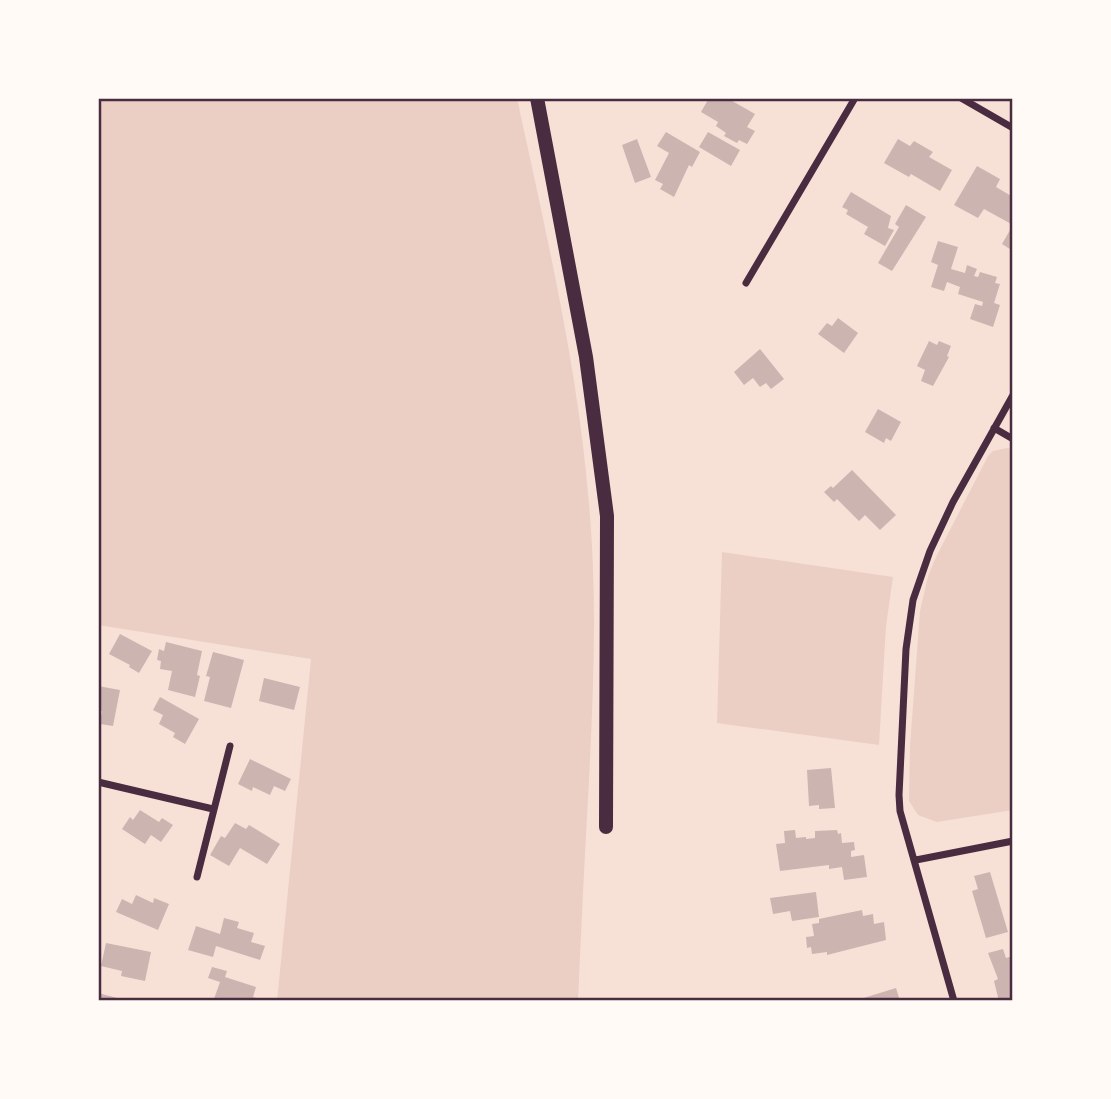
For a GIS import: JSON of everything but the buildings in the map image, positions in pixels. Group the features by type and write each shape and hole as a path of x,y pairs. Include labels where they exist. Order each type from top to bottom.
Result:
{"main road":[{"path":"537,98 586,357 607,516 606,827"}],"street":[{"path":"746,283 855,98"},
{"path":"961,98 1013,128"},
{"path":"954,1001 900,811 906,649 913,600 930,551 953,502 1013,395"},
{"path":"994,428 1013,439"},
{"path":"197,877 230,746"},
{"path":"98,782 213,809"},
{"path":"916,860 1013,841"}],"shaded area":[{"path":"98,98 517,98 569,351 584,453 592,541 593,689 578,1001 277,1001 311,659 98,625"},
{"path":"1013,449 1013,810 937,822 918,815 909,801 910,746 920,611 928,576 936,557 988,456 993,451"},
{"path":"722,552 893,577 886,626 879,745 717,723"}]}
